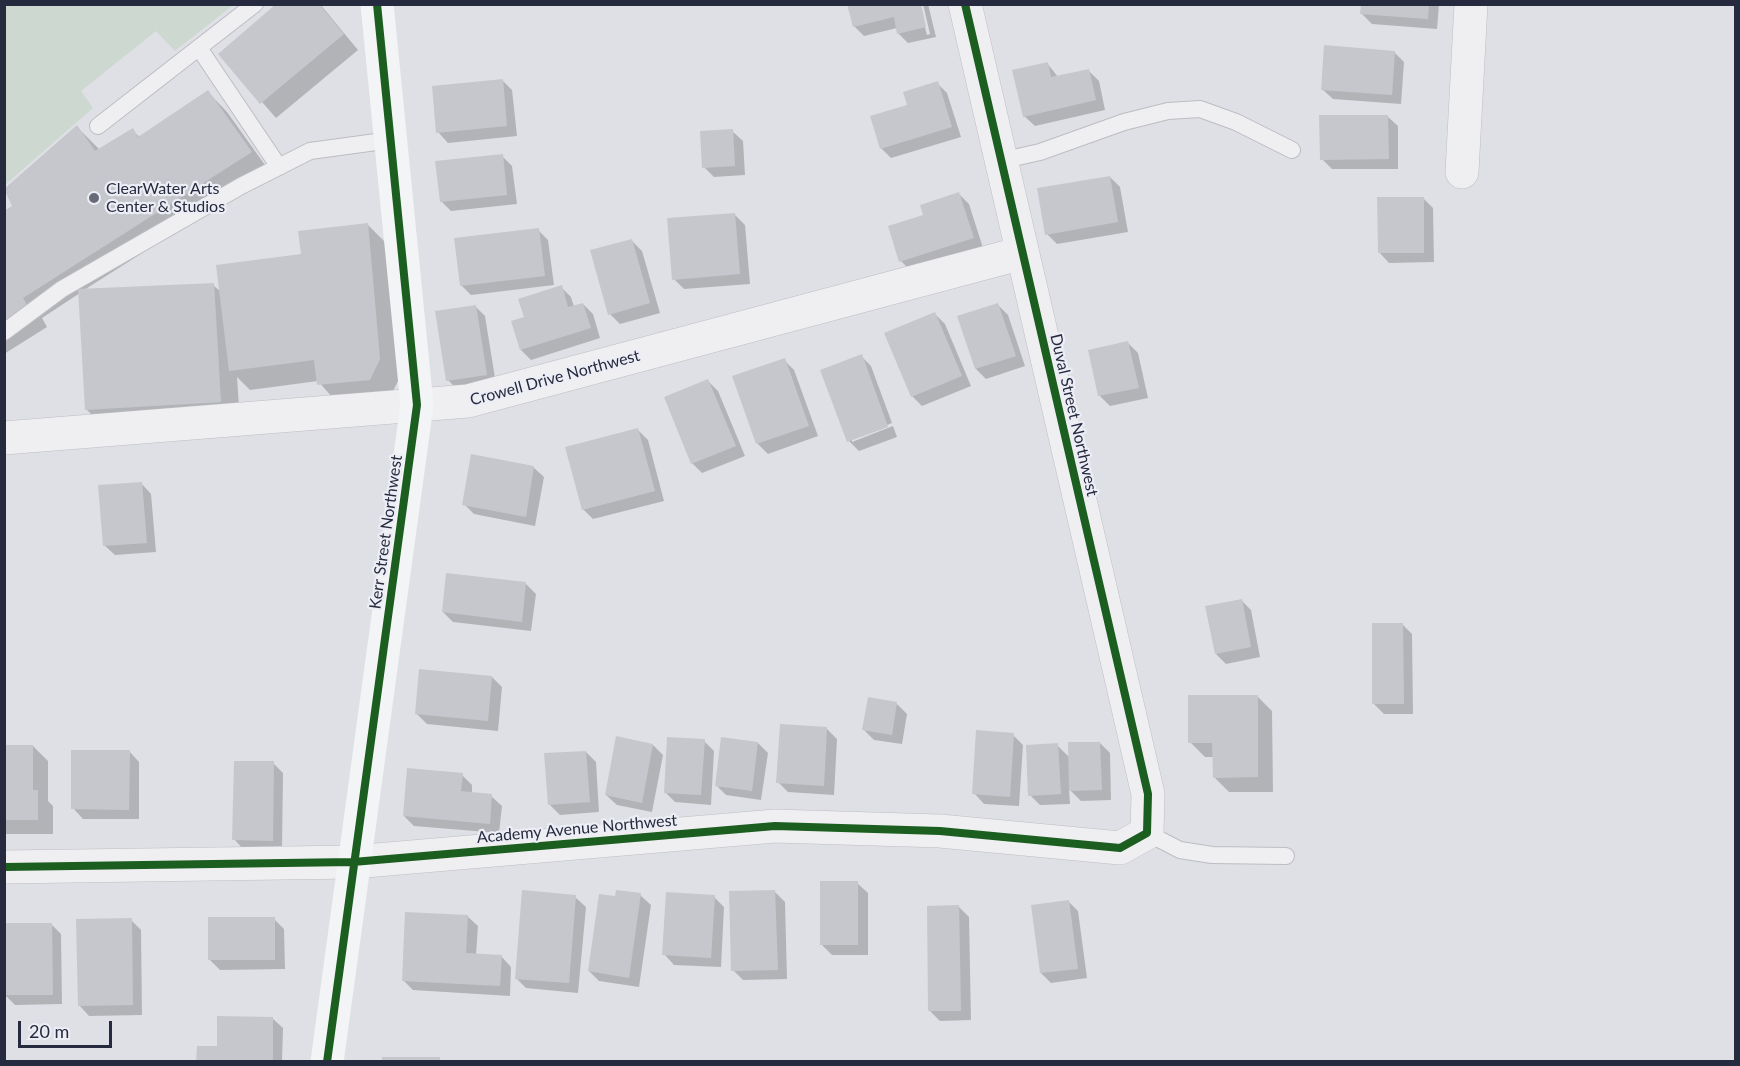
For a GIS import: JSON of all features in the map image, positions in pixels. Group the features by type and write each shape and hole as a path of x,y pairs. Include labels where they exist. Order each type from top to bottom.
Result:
{"street":[{"name":"Kerr Street Northwest","path":"327,1062 417,405 377,4"},
{"name":"Duval Street Northwest","path":"965,4 1148,794 1147,833"},
{"path":"1462,172 1471,4"},
{"name":"Crowell Drive Northwest","path":"5,437 468,401 1022,253"},
{"name":"Academy Avenue Northwest","path":"4,867 353,862 775,826 940,831 1120,848 1147,833"}],"lane":[{"path":"98,126 255,4"},
{"path":"199,48 279,166"},
{"path":"1000,161 1040,152 1124,122 1168,111 1200,110 1236,122 1292,150"},
{"path":"4,332 62,289 279,166 310,151 391,140"},
{"path":"1147,833 1180,850 1212,855 1287,856"}],"shaded area":[{"path":"5,4 233,5 175,51 156,31 81,91 93,108 5,185"}],"building":[{"path":"276,4 319,4 344,34 260,104 218,54"},
{"path":"847,4 921,4 926,27 897,34 894,17 853,27"},
{"path":"1361,4 1429,4 1428,19 1360,14"},
{"path":"1324,45 1395,51 1392,95 1321,90"},
{"path":"1048,62 1051,77 1089,69 1096,100 1023,117 1012,70"},
{"path":"503,79 507,126 436,133 432,86"},
{"path":"938,81 952,127 880,149 870,116 907,105 903,92"},
{"name":"ClearWater Arts Center & Studios","path":"208,90 252,152 23,298 28,307 4,322 4,211 12,206 4,189 77,125 95,151 133,128 138,137"},
{"path":"1319,115 1388,115 1389,159 1320,160"},
{"path":"733,129 735,166 702,168 700,131"},
{"path":"503,154 507,195 440,202 435,161"},
{"path":"1110,176 1118,222 1045,235 1037,188"},
{"path":"959,192 974,238 899,262 888,226 923,215 920,205"},
{"path":"1377,197 1424,197 1424,253 1378,253"},
{"path":"735,213 740,274 672,280 667,218"},
{"path":"368,223 380,359 370,380 317,385 314,360 229,371 216,265 301,254 298,231"},
{"path":"539,228 545,276 460,286 454,238"},
{"path":"632,239 650,303 608,315 590,250"},
{"path":"214,283 221,402 85,410 78,289"},
{"path":"562,285 568,307 583,303 591,328 520,350 511,321 524,317 518,299"},
{"path":"998,303 1016,356 975,369 957,316"},
{"path":"476,305 487,375 446,381 435,311"},
{"path":"935,312 962,376 911,397 884,333"},
{"path":"1128,341 1139,388 1098,396 1088,350"},
{"path":"862,354 888,427 847,442 820,370"},
{"path":"785,358 809,426 756,444 732,376"},
{"path":"708,379 736,446 691,464 664,397"},
{"path":"638,428 655,491 582,510 565,447"},
{"path":"471,454 534,466 526,517 462,505"},
{"path":"142,482 147,543 103,546 98,485"},
{"path":"446,573 526,582 522,622 442,612"},
{"path":"1242,599 1251,647 1215,654 1205,606"},
{"path":"1372,623 1403,623 1404,704 1372,704"},
{"path":"419,669 492,676 488,721 415,714"},
{"path":"1188,695 1258,695 1258,777 1213,778 1212,743 1188,743"},
{"path":"868,697 897,702 892,735 862,730"},
{"path":"780,724 827,727 824,786 776,783"},
{"path":"976,730 1014,733 1010,797 972,794"},
{"path":"616,736 653,744 642,803 605,795"},
{"path":"667,737 705,739 701,795 664,793"},
{"path":"721,737 758,742 752,791 715,786"},
{"path":"1068,742 1100,742 1102,790 1069,791"},
{"path":"1058,743 1061,794 1028,796 1026,745"},
{"path":"4,745 33,745 33,790 38,790 38,820 4,820"},
{"path":"71,750 130,750 129,810 71,809"},
{"path":"586,751 590,802 548,805 544,753"},
{"path":"234,761 274,761 273,841 232,840"},
{"path":"407,768 463,773 461,791 492,794 490,824 403,816"},
{"path":"820,881 858,881 858,945 820,945"},
{"path":"522,890 576,895 569,983 515,979"},
{"path":"616,890 641,893 629,978 588,971 599,894 615,896"},
{"path":"775,890 778,970 731,971 729,891"},
{"path":"666,892 715,895 711,958 662,955"},
{"path":"1069,900 1078,969 1040,973 1031,905"},
{"path":"959,905 961,1011 928,1011 927,906"},
{"path":"405,912 468,915 466,953 502,955 500,986 402,981"},
{"path":"208,917 275,917 275,960 208,960"},
{"path":"132,918 133,1005 78,1006 76,919"},
{"path":"4,923 52,923 53,995 4,995"},
{"path":"217,1016 273,1017 273,1062 196,1062 197,1046 217,1046"},
{"path":"382,1057 440,1057 440,1062 382,1062"}],"cycle path":[{"path":"327,1062 417,405 377,4"},
{"path":"4,867 353,862 775,826 940,831 1120,848 1147,833 1148,794 965,4"}],"place":[{"name":"ClearWater Arts Center & Studios","path":"94,198"}]}
